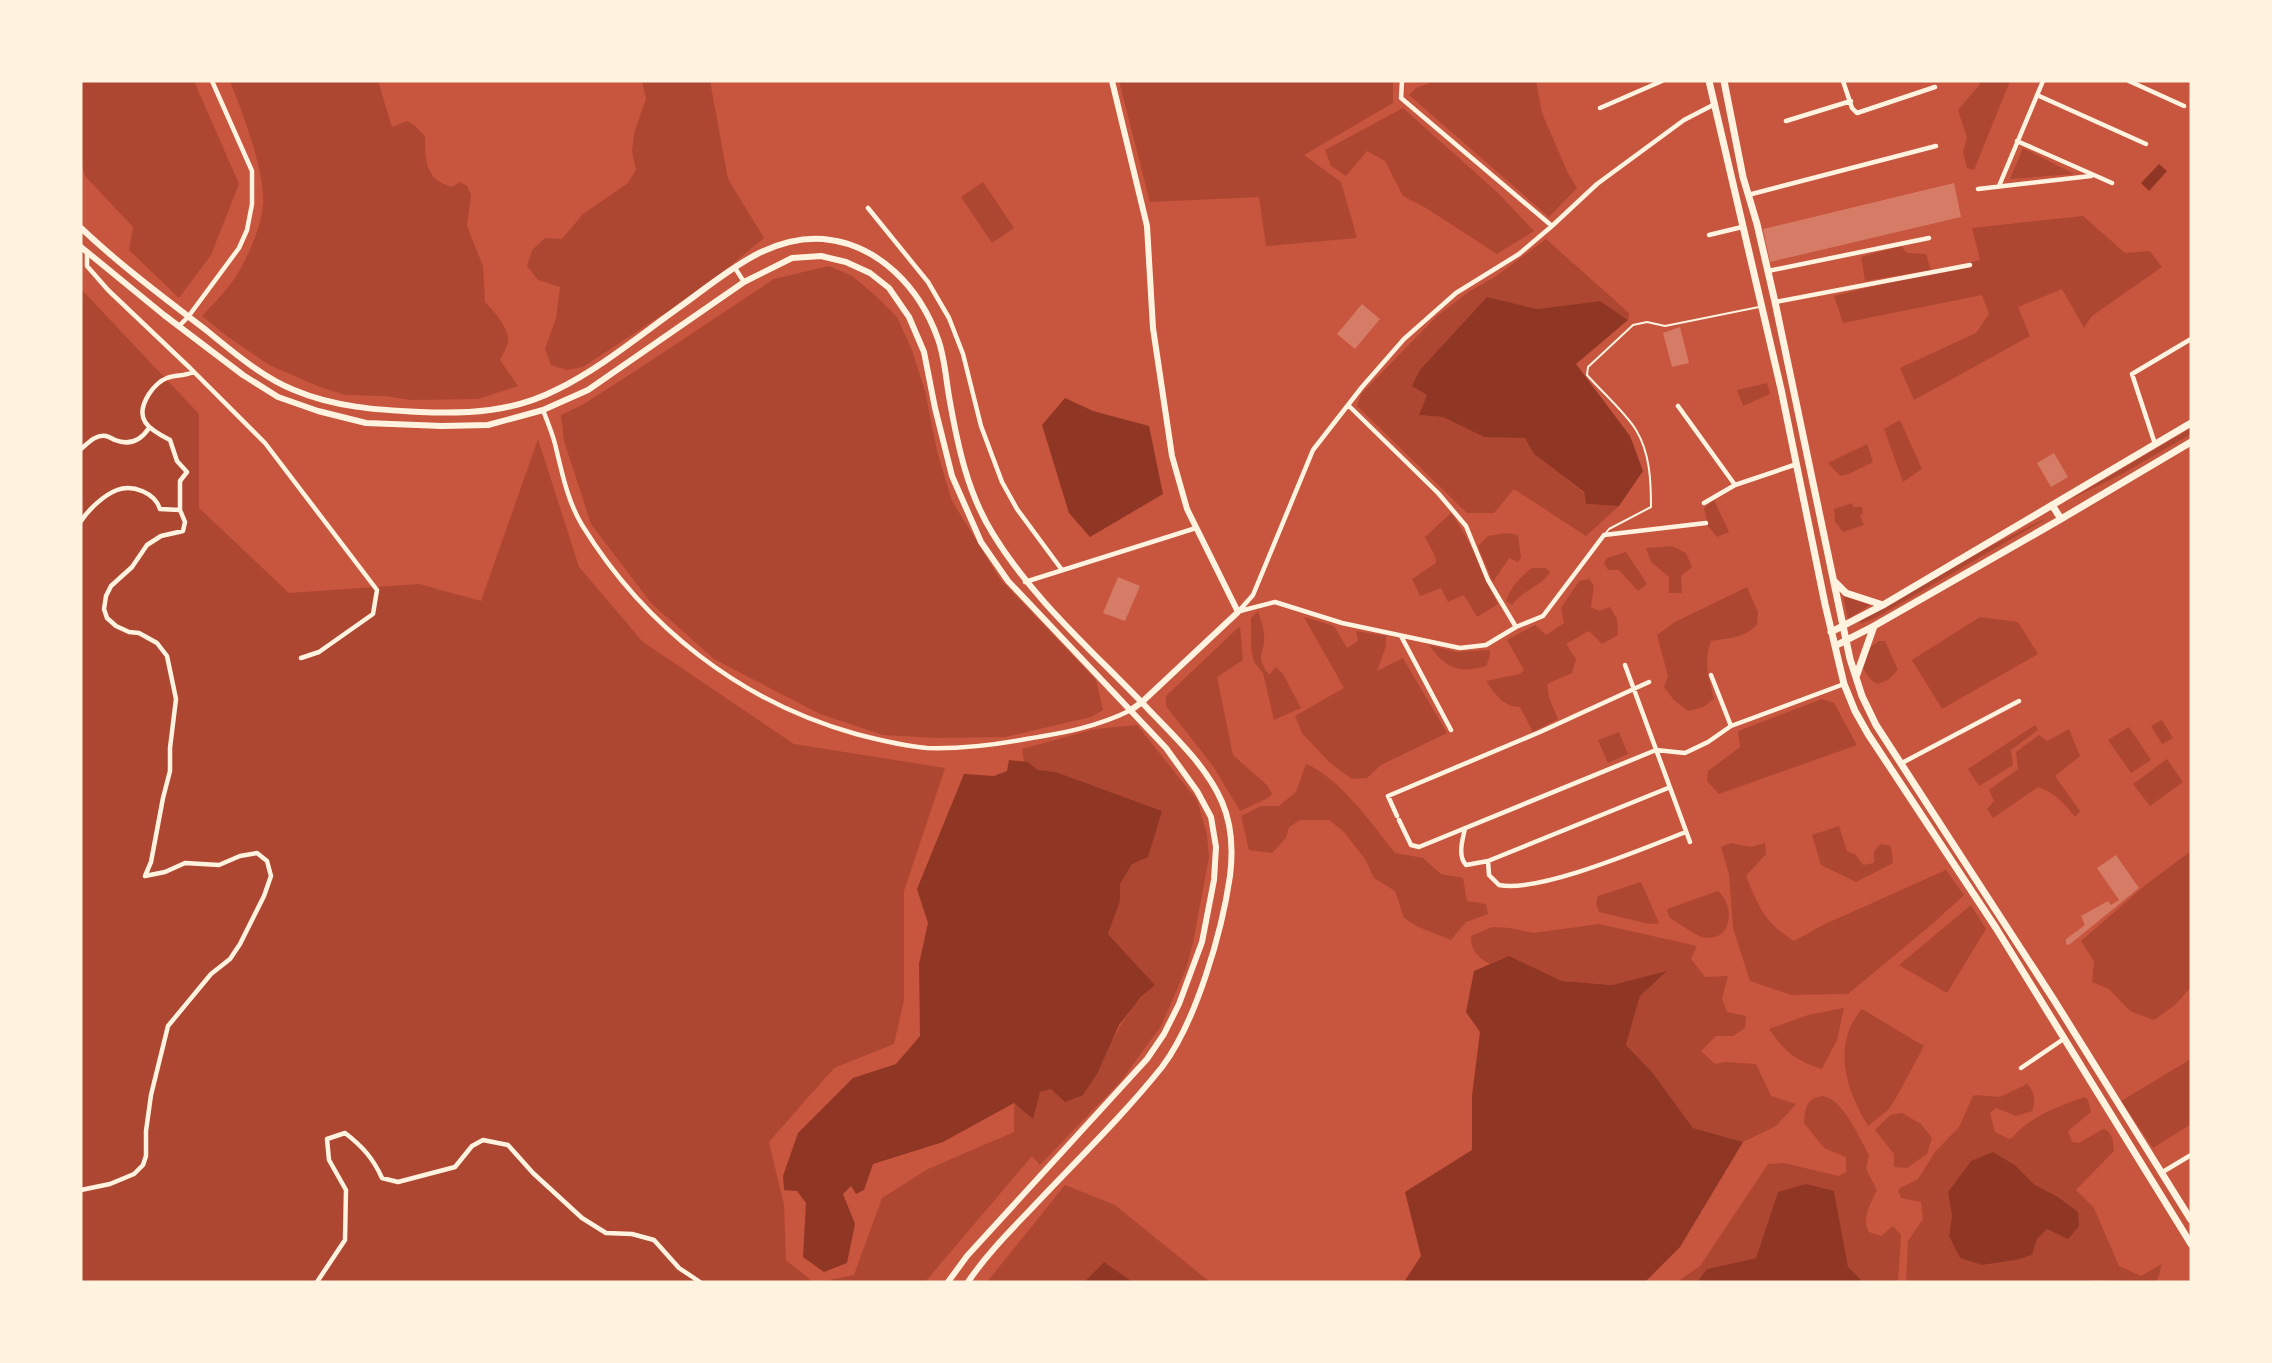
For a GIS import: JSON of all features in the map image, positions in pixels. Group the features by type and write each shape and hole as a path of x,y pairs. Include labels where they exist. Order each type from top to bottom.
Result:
{"main road":[{"path":"1709,81 1797,465 1831,632 1844,684 1855,711 2065,1038 2191,1244"},
{"path":"1724,81 1748,195 1775,302 1856,678 1876,725 1900,764 2054,1000 2191,1220"},
{"path":"1831,632 1883,605 2191,423"},
{"path":"1835,646 2061,519 2191,442"},
{"path":"2052,505 2061,519"},
{"path":"1832,574 1837,585 1846,593 1883,605"},
{"path":"1856,678 1874,626"}],"street":[{"path":"179,326 239,248 247,230 252,204 252,171 212,81"},
{"path":"1112,81 1147,226 1153,328 1172,456 1187,509 1238,612"},
{"path":"1402,81 1401,98 1552,226"},
{"path":"1600,108 1662,81"},
{"path":"1843,81 1854,111 1859,113 1935,87"},
{"path":"1999,186 2043,81"},
{"path":"2129,81 2184,106"},
{"path":"2037,95 2146,144"},
{"path":"1786,121 1851,101"},
{"path":"543,410 554,442 566,492 575,512 622,583 642,606 731,679 784,709 815,721 879,740 925,748 976,747 1082,729 1113,719 1142,702 1238,612 1253,595 1313,450 1404,339 1456,293 1520,254 1597,184 1684,120 1713,105"},
{"path":"2017,141 2091,176 2112,183"},
{"path":"1748,195 1936,146"},
{"path":"1978,189 2091,176"},
{"path":"868,208 928,282 949,318 963,354 981,426 1002,482 1017,508 1062,570"},
{"path":"1708,235 1742,227"},
{"path":"81,228 108,253 188,317 248,363 289,389 324,401 375,410 443,413 493,411 554,392 589,372 735,268 771,246 789,241 822,239 856,246 886,263 903,279 923,305 939,342 967,477 989,528 1025,582 1178,739 1209,779 1223,804 1232,842 1230,875 1218,933 1183,1034 1163,1065 1112,1123 1004,1236 968,1282"},
{"path":"1768,271 1929,238"},
{"path":"81,247 243,375 279,397 318,411 366,423 488,425 543,410 588,390 744,282 792,258 820,256 846,262 862,269 889,288 909,317 924,352 952,476 981,542 1008,581 1166,748 1197,791 1210,817 1216,848 1214,880 1202,942 1179,1004 1164,1034 1147,1059 968,1256 948,1282"},
{"path":"87,252 87,266 108,290 265,443 377,590 373,614 319,652 301,658"},
{"path":"1775,302 1970,265"},
{"path":"735,268 744,282"},
{"path":"2155,444 2132,374 2191,339"},
{"path":"81,1190 110,1184 134,1174 143,1165 146,1156 146,1131 151,1095 168,1026 211,974 230,959 264,896 271,876 267,861 257,853 240,856 219,865 185,863 165,872 144,876 151,862 170,771 170,748 176,699 167,656 157,643 140,633 129,632 116,626 107,618 104,609 111,585 132,567 147,545 161,536 183,531 185,522 180,510 180,481 187,472 177,461 170,440 149,428 143,419 141,408 154,387 167,378 186,376 194,372"},
{"path":"1348,405 1438,493 1466,526 1488,580 1516,627"},
{"path":"1677,406 1735,485"},
{"path":"81,449 93,439 106,436 118,442 134,442 149,428"},
{"path":"1704,503 1735,485 1797,465"},
{"path":"81,520 102,499 119,489 149,493 158,501 160,509 180,510"},
{"path":"1238,612 1275,602 1342,623 1401,636 1460,648 1486,645 1516,627 1543,616 1604,535 1706,523"},
{"path":"1025,582 1196,528"},
{"path":"1401,636 1451,730"},
{"path":"1625,664 1668,788 1690,842"},
{"path":"1711,675 1731,726"},
{"path":"1648,682 1540,732 1388,796 1407,840 1414,847 1656,750 1685,753 1708,742 1731,726 1844,684"},
{"path":"1900,764 2019,701"},
{"path":"1166,748 1178,739"},
{"path":"1465,828 1461,857 1462,862 1466,865 1488,861 1668,788"},
{"path":"1488,861 1489,875 1499,885 1527,886 1564,876 1686,832"},
{"path":"2021,1068 2065,1038"},
{"path":"317,1282 345,1240 346,1191 329,1160 327,1139 345,1133 359,1143 374,1160 382,1178 398,1182 455,1167 472,1146 483,1140 508,1145 533,1173 582,1218 606,1233 632,1234 654,1240 679,1268 700,1282"},
{"path":"2161,1173 2191,1155"}],"lane":[{"path":"1604,535 1609,529 1651,507 1651,483 1646,453 1636,429 1587,375 1587,367 1633,325 1647,322 1665,326 1761,306"}],"shaded area":[{"path":"81,81 194,81 239,184 211,255 179,298 129,250 133,227 85,176 81,163"},
{"path":"230,81 378,81 392,127 407,121 425,136 426,161 436,179 452,187 460,182 467,186 471,195 467,226 483,266 485,302 505,328 508,340 500,360 518,386 478,399 411,400 385,396 345,395 269,365 202,316 228,288 240,270 255,238 263,205 262,183 255,153"},
{"path":"642,81 710,81 728,179 764,238 718,276 679,303 668,315 662,315 583,367 567,370 551,365 545,349 556,318 560,287 538,280 527,266 532,250 545,238 562,239 583,214 628,183 636,170 632,152 634,133 646,99"},
{"path":"1119,81 1393,81 1393,103 1304,155 1341,182 1357,238 1266,246 1259,197 1150,202"},
{"path":"1434,81 1536,81 1542,113 1567,171 1577,188 1549,217 1409,95 1416,88"},
{"path":"1979,81 2010,81 1974,170 1967,168 1963,152 1967,138 1958,110 1980,84"},
{"path":"1403,108 1498,193 1534,231 1497,254 1426,208 1403,196 1385,161 1367,151 1346,176 1331,166 1325,150"},
{"path":"2023,148 2074,174 2010,179"},
{"path":"2159,164 2167,171 2149,191 2141,183"},
{"path":"983,182 1014,228 992,243 961,197"},
{"path":"2083,216 2125,253 2150,251 2162,267 2092,316 2084,328 2062,289 2018,307 2030,336 1914,400 1900,368 1976,333 1989,314 1982,295 1843,323 1834,296 1980,260 1972,228"},
{"path":"1546,239 1629,313 1628,320 1600,301 1537,309 1487,297 1427,395 1419,415 1443,417 1484,437 1526,437 1534,454 1584,493 1586,504 1619,506 1586,536 1514,489 1494,513 1467,513 1357,406 1361,394 1437,316"},
{"path":"1901,246 1907,253 1926,254 1931,270 1865,281 1861,257"},
{"path":"829,266 852,276 897,317 912,350 925,391 937,451 952,501 1000,579 1096,680 1103,710 1091,717 1005,737 937,738 883,735 820,714 714,659 651,603 591,524 564,441 561,415 584,404 774,279"},
{"path":"81,289 199,414 199,508 289,593 419,584 481,601 538,439 579,567 643,642 794,744 945,768 904,891 904,1000 894,1044 834,1068 769,1142 784,1205 786,1260 813,1282 81,1282"},
{"path":"1487,297 1537,309 1600,301 1628,320 1576,364 1630,436 1643,471 1619,506 1586,504 1584,492 1534,454 1525,438 1484,437 1443,417 1419,415 1427,395 1412,386 1420,370"},
{"path":"1767,383 1770,394 1743,406 1737,390"},
{"path":"1065,398 1093,411 1149,426 1163,494 1090,537 1069,513 1042,425"},
{"path":"1900,420 1922,469 1903,482 1884,429"},
{"path":"2191,428 2191,434 2122,474 2069,500"},
{"path":"1867,444 1873,462 1849,474 1840,476 1828,463"},
{"path":"1714,500 1729,532 1717,537 1708,526 1704,508"},
{"path":"1852,503 1853,507 1862,507 1863,513 1860,515 1864,525 1843,532 1835,522 1834,509"},
{"path":"1451,513 1470,545 1498,604 1477,617 1464,595 1448,602 1441,588 1420,596 1412,579 1436,563 1435,556 1425,537"},
{"path":"2044,519 1879,616 1861,624 1860,620"},
{"path":"1507,533 1518,535 1521,558 1518,562 1509,558 1493,582 1478,546 1488,536"},
{"path":"1672,546 1686,553 1692,567 1681,576 1682,593 1669,593 1669,577 1651,562 1646,548"},
{"path":"1626,552 1647,584 1638,591 1619,570 1608,570 1604,563 1607,558"},
{"path":"1532,568 1545,568 1550,572 1512,605 1506,601 1510,591"},
{"path":"1589,579 1594,586 1591,607 1599,611 1610,607 1617,619 1618,635 1602,644 1589,631 1566,644 1576,659 1572,673 1547,684 1549,698 1558,719 1533,732 1520,707 1504,702 1486,681 1520,674 1524,670 1507,640 1535,625 1546,635 1564,623 1561,608 1579,581"},
{"path":"1747,587 1758,612 1757,625 1741,635 1711,641 1707,663 1714,699 1703,707 1688,711 1674,700 1664,687 1668,676 1657,635 1675,622"},
{"path":"1843,596 1870,605 1848,619"},
{"path":"1258,611 1264,632 1261,658 1264,667 1269,675 1276,667 1283,674 1301,708 1274,720 1263,673 1254,662 1251,649 1251,618"},
{"path":"1304,617 1334,626 1347,648 1358,641 1356,631 1386,636 1386,646 1377,671 1403,658 1447,733 1381,765 1367,778 1352,779 1329,762 1302,733 1295,716 1344,688"},
{"path":"1980,617 2018,622 2038,654 1942,709 1912,660"},
{"path":"1240,626 1243,660 1217,677 1233,755 1267,785 1272,794 1240,811 1213,766 1166,706 1166,696"},
{"path":"1879,641 1885,641 1898,670 1888,680 1877,684 1870,679 1861,665 1871,647"},
{"path":"1429,645 1456,652 1490,650 1490,656 1486,666 1460,669 1447,664"},
{"path":"1822,699 1834,703 1857,745 1719,794 1707,781 1708,771 1740,747 1738,731"},
{"path":"2162,720 2173,738 2162,744 2151,726"},
{"path":"1137,725 1197,800 1207,834 1209,857 1186,969 1161,1026 1121,1081 1040,1165 1032,1156 925,1282 819,1282 854,1275 882,1198 928,1169 1014,1132 1014,1103 1033,1118 1039,1092 1051,1089 1083,1095 1122,1023 1142,997 1155,985 1108,934 1120,901 1120,884 1162,811 1056,772 1038,770 1028,762 1024,762 1022,749 1095,729"},
{"path":"2035,725 2038,730 2011,750 2013,765 1979,786 1968,769"},
{"path":"2129,727 2151,760 2131,773 2108,740"},
{"path":"2069,729 2080,756 2055,776 2080,811 2075,817 2059,799 2038,787 1993,818 1987,809 1994,801 1989,790 2018,769 2016,752 2039,735 2047,741"},
{"path":"1619,732 1628,754 1608,763 1598,740"},
{"path":"2167,759 2183,782 2150,806 2133,784"},
{"path":"1009,760 1028,762 1038,770 1056,772 1162,811 1148,857 1132,864 1120,884 1120,901 1108,934 1155,985 1141,997 1119,1025 1097,1074 1083,1095 1065,1102 1051,1089 1040,1092 1033,1119 1014,1103 943,1142 873,1164 864,1190 856,1194 851,1186 843,1194 855,1224 847,1263 824,1272 803,1257 806,1203 797,1191 784,1190 783,1176 798,1133 853,1078 896,1064 920,1036 919,964 928,923 917,889 964,774 994,776 1007,771"},
{"path":"1306,764 1331,779 1343,790 1395,853 1423,858 1441,874 1463,878 1467,901 1486,904 1488,914 1466,922 1451,940 1416,926 1404,918 1395,891 1374,878 1365,859 1344,832 1329,820 1300,820 1289,827 1286,838 1272,853 1249,850 1241,816 1261,806 1279,806 1296,792"},
{"path":"1839,826 1847,851 1856,855 1863,865 1874,863 1874,851 1881,844 1891,846 1893,863 1856,882 1821,865 1812,835"},
{"path":"1731,843 1751,847 1765,843 1766,854 1746,876 1754,896 1769,920 1794,941 1823,925 1946,870 1964,895 1848,994 1791,995 1750,981 1733,928 1729,874 1721,847"},
{"path":"2191,851 2191,987 2175,1005 2154,1020 2130,1011 2109,989 2092,982 2094,961 2081,941 2143,887"},
{"path":"1641,882 1659,923 1649,924 1599,912 1596,903 1598,896"},
{"path":"1718,891 1724,898 1729,914 1725,930 1720,935 1712,938 1702,937 1669,917 1667,909"},
{"path":"1971,905 1986,929 1947,993 1899,965"},
{"path":"1599,924 1697,946 1691,959 1705,977 1728,976 1722,998 1727,1012 1746,1016 1745,1028 1733,1036 1716,1036 1701,1051 1715,1064 1725,1062 1756,1064 1771,1096 1796,1104 1776,1126 1743,1142 1693,1128 1652,1072 1626,1045 1640,996 1665,972 1612,985 1562,981 1509,956 1490,964 1476,953 1471,942 1471,936 1492,927 1533,933"},
{"path":"1509,956 1562,981 1612,985 1667,971 1640,996 1626,1045 1652,1072 1693,1128 1743,1142 1680,1247 1645,1282 1404,1282 1421,1256 1405,1192 1472,1150 1472,1096 1480,1032 1466,1012 1474,971"},
{"path":"1844,1008 1837,1040 1822,1069 1792,1055 1769,1029 1808,1015"},
{"path":"1862,1009 1924,1046 1888,1110 1868,1126 1848,1082 1844,1053 1852,1023"},
{"path":"2191,1059 2191,1124 2153,1148 2121,1101"},
{"path":"2027,1084 2034,1096 2032,1111 2016,1116 1996,1108 1990,1113 1995,1132 2009,1139 2045,1113 2085,1097 2088,1100 2091,1112 2068,1131 2072,1142 2079,1143 2103,1129 2111,1135 2114,1151 2076,1190 2094,1208 2119,1266 2141,1276 2162,1264 2157,1282 2092,1280 2086,1282 1906,1282 1908,1241 1923,1219 1921,1202 1901,1198 1898,1191 1918,1179 1935,1152 1959,1127 1973,1096 2000,1097","holes":["1971,1161 2016,1166 2035,1185 2047,1229 2037,1239 2032,1255 1984,1265 1949,1236 1952,1216 1948,1192"]},
{"path":"1823,1096 1844,1111 1869,1155 1866,1169 1877,1190 1866,1216 1867,1227 1869,1232 1881,1236 1893,1226 1901,1235 1898,1282 1863,1282 1848,1268 1834,1191 1778,1192 1756,1258 1707,1269 1697,1282 1677,1282 1700,1266 1768,1164 1784,1163 1839,1176 1846,1172 1846,1157 1824,1148 1804,1123 1806,1109 1810,1102"},
{"path":"1902,1113 1921,1124 1932,1138 1927,1154 1907,1168 1894,1167 1894,1154 1875,1130 1890,1115"},
{"path":"1993,1152 2016,1166 2035,1185 2058,1197 2078,1212 2079,1226 2068,1239 2047,1229 2037,1239 2032,1255 1983,1265 1960,1258 1949,1236 1952,1216 1948,1192 1971,1161"},
{"path":"1806,1184 1834,1191 1848,1267 1863,1282 1697,1282 1707,1269 1756,1258 1778,1192"},
{"path":"1065,1185 1115,1205 1210,1282 1133,1282 1104,1262 1084,1282 987,1282"},
{"path":"1104,1262 1133,1282 1084,1282"}],"building":[{"path":"1954,183 1961,217 1770,262 1763,229"},
{"path":"1362,304 1380,319 1355,349 1337,334"},
{"path":"1680,327 1689,363 1672,367 1663,333"},
{"path":"2054,453 2068,477 2051,487 2037,463"},
{"path":"1118,577 1140,586 1125,621 1103,613"},
{"path":"2116,855 2139,888 2069,945 2066,944 2066,939 2085,925 2081,916 2108,901 2111,905 2119,900 2097,868"}]}
